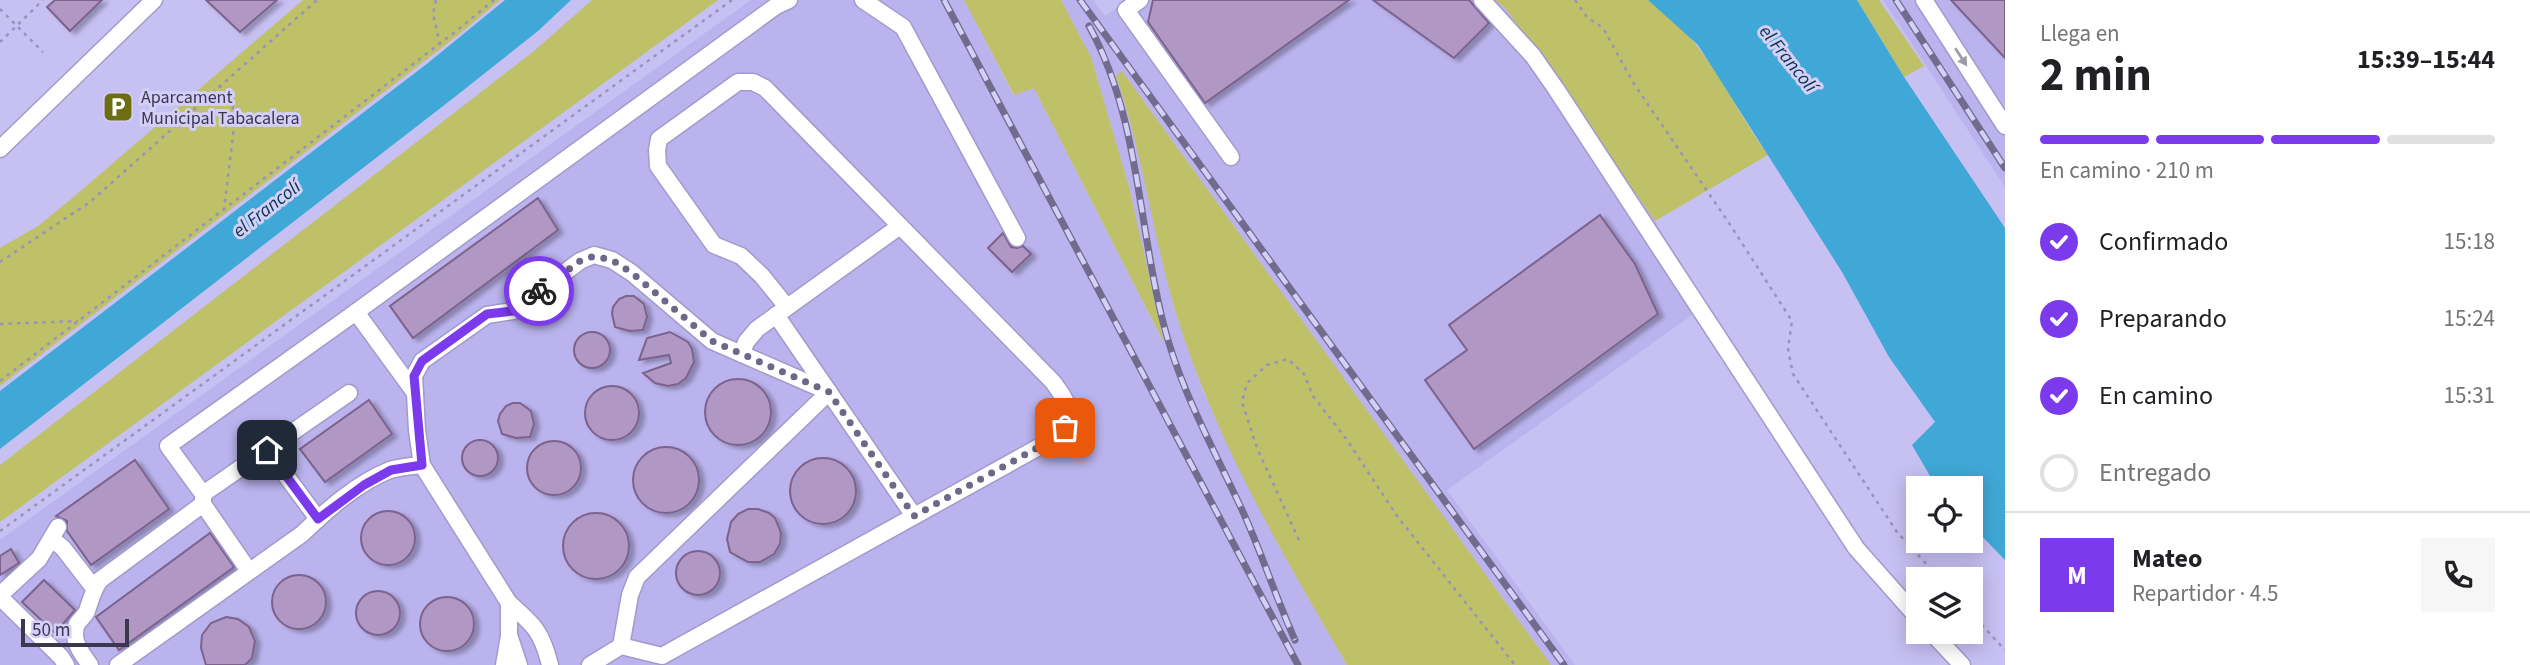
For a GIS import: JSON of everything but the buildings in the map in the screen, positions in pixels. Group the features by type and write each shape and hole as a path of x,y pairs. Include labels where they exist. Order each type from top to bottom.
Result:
{"street":[{"path":"0,149 154,0"},
{"path":"249,571 168,446 652,95 776,6 789,0"},
{"path":"863,0 902,27 1017,238"},
{"path":"1140,0 1126,10 1231,157"},
{"path":"1482,0 1533,56 1856,548 1906,604"},
{"path":"1924,0 2005,126"},
{"path":"590,665 621,646 662,656 1055,438 1065,428 1069,415 1068,402 1052,382 765,88 753,82 738,82 660,139 657,150 658,166 714,244 741,256 762,276 829,392 914,516"},
{"path":"742,354 746,342 757,329 900,226"},
{"path":"551,665 536,627 509,603 422,465 414,376 422,361 487,314 513,311 580,261 594,256 612,260 622,266 712,341 829,392"},
{"path":"356,312 415,393"},
{"path":"621,646 630,594 637,577 829,392"},
{"path":"90,665 80,651 75,636 78,624 87,613 94,588 100,580 267,450 349,393"},
{"path":"267,450 318,519"},
{"path":"118,665 302,534 364,485 391,470 422,465"},
{"path":"66,665 0,596 39,559 55,533 94,588"},
{"path":"504,665 509,635 509,603"},
{"path":"509,635 519,665"},
{"path":"1942,644 1962,665"}],"path":[{"path":"0,42 43,0"},
{"path":"0,262 90,202 317,0"},
{"path":"436,0 433,13 440,44"},
{"path":"0,381 494,0"},
{"path":"0,531 732,0"},
{"path":"1575,0 1587,17 1603,28 1634,84 1792,321 1788,349 1793,374 1897,531 1929,567"},
{"path":"0,9 43,52"},
{"path":"219,86 230,100 235,118 224,209"},
{"path":"0,324 78,321"},
{"path":"1298,540 1257,448 1242,402 1247,383 1267,365 1288,359 1304,374 1313,396 1347,440 1397,516 1515,665"},
{"path":"1983,626 2005,650"}],"shaded area":[{"path":"751,0 964,0 1013,95 1034,88 1162,340 1129,187 1091,57 1061,0 1093,0 1105,16 1127,0 1495,0 1506,9 1655,221 1706,305 1447,490 1575,665 1551,665 1122,71 1116,76 1140,155 1162,261 1174,308 1202,389 1299,582 1347,665 0,665 0,540"},
{"path":"1883,0 2005,0 2005,187 1919,55"}],"green space":[{"path":"303,0 500,0 457,36 0,386 0,248 38,226 70,200"},
{"path":"592,0 718,0 0,522 0,465 534,51"},
{"path":"964,0 1061,0 1091,57 1129,187 1164,343 1034,88 1014,95"},
{"path":"1495,0 1648,0 1668,15 1701,51 1768,155 1655,221 1506,9"},
{"path":"1857,0 1879,0 1924,66 1904,77"},
{"path":"1122,71 1551,665 1347,665 1257,505 1200,381 1165,272 1135,141 1116,76"}],"water":[{"name":"el Francolí","path":"505,0 571,0 538,31 456,96 0,449 0,391 428,63"},
{"name":"el Francolí","path":"1648,0 1857,0 1904,77 2005,228 2005,560 1983,537 1983,476 1930,476 1912,445 1935,422 1889,357 1842,272 1698,45"}],"railway":[{"path":"944,0 1298,665"},
{"path":"1080,0 1564,665"},
{"path":"1896,0 2005,168"},
{"path":"1089,26 1106,61 1128,133 1155,285 1170,347 1198,419 1250,528 1295,640"}],"way so far":[{"path":"539,291 580,261 594,256 612,260 632,273 712,341 829,392 914,516 1055,438 1065,428"}],"place":[{"name":"Aparcament Municipal Tabacalera","path":"118,107"}],"route":[{"path":"267,450 318,519 364,485 391,470 422,465 414,376 422,361 487,314 513,311 539,291"}]}
